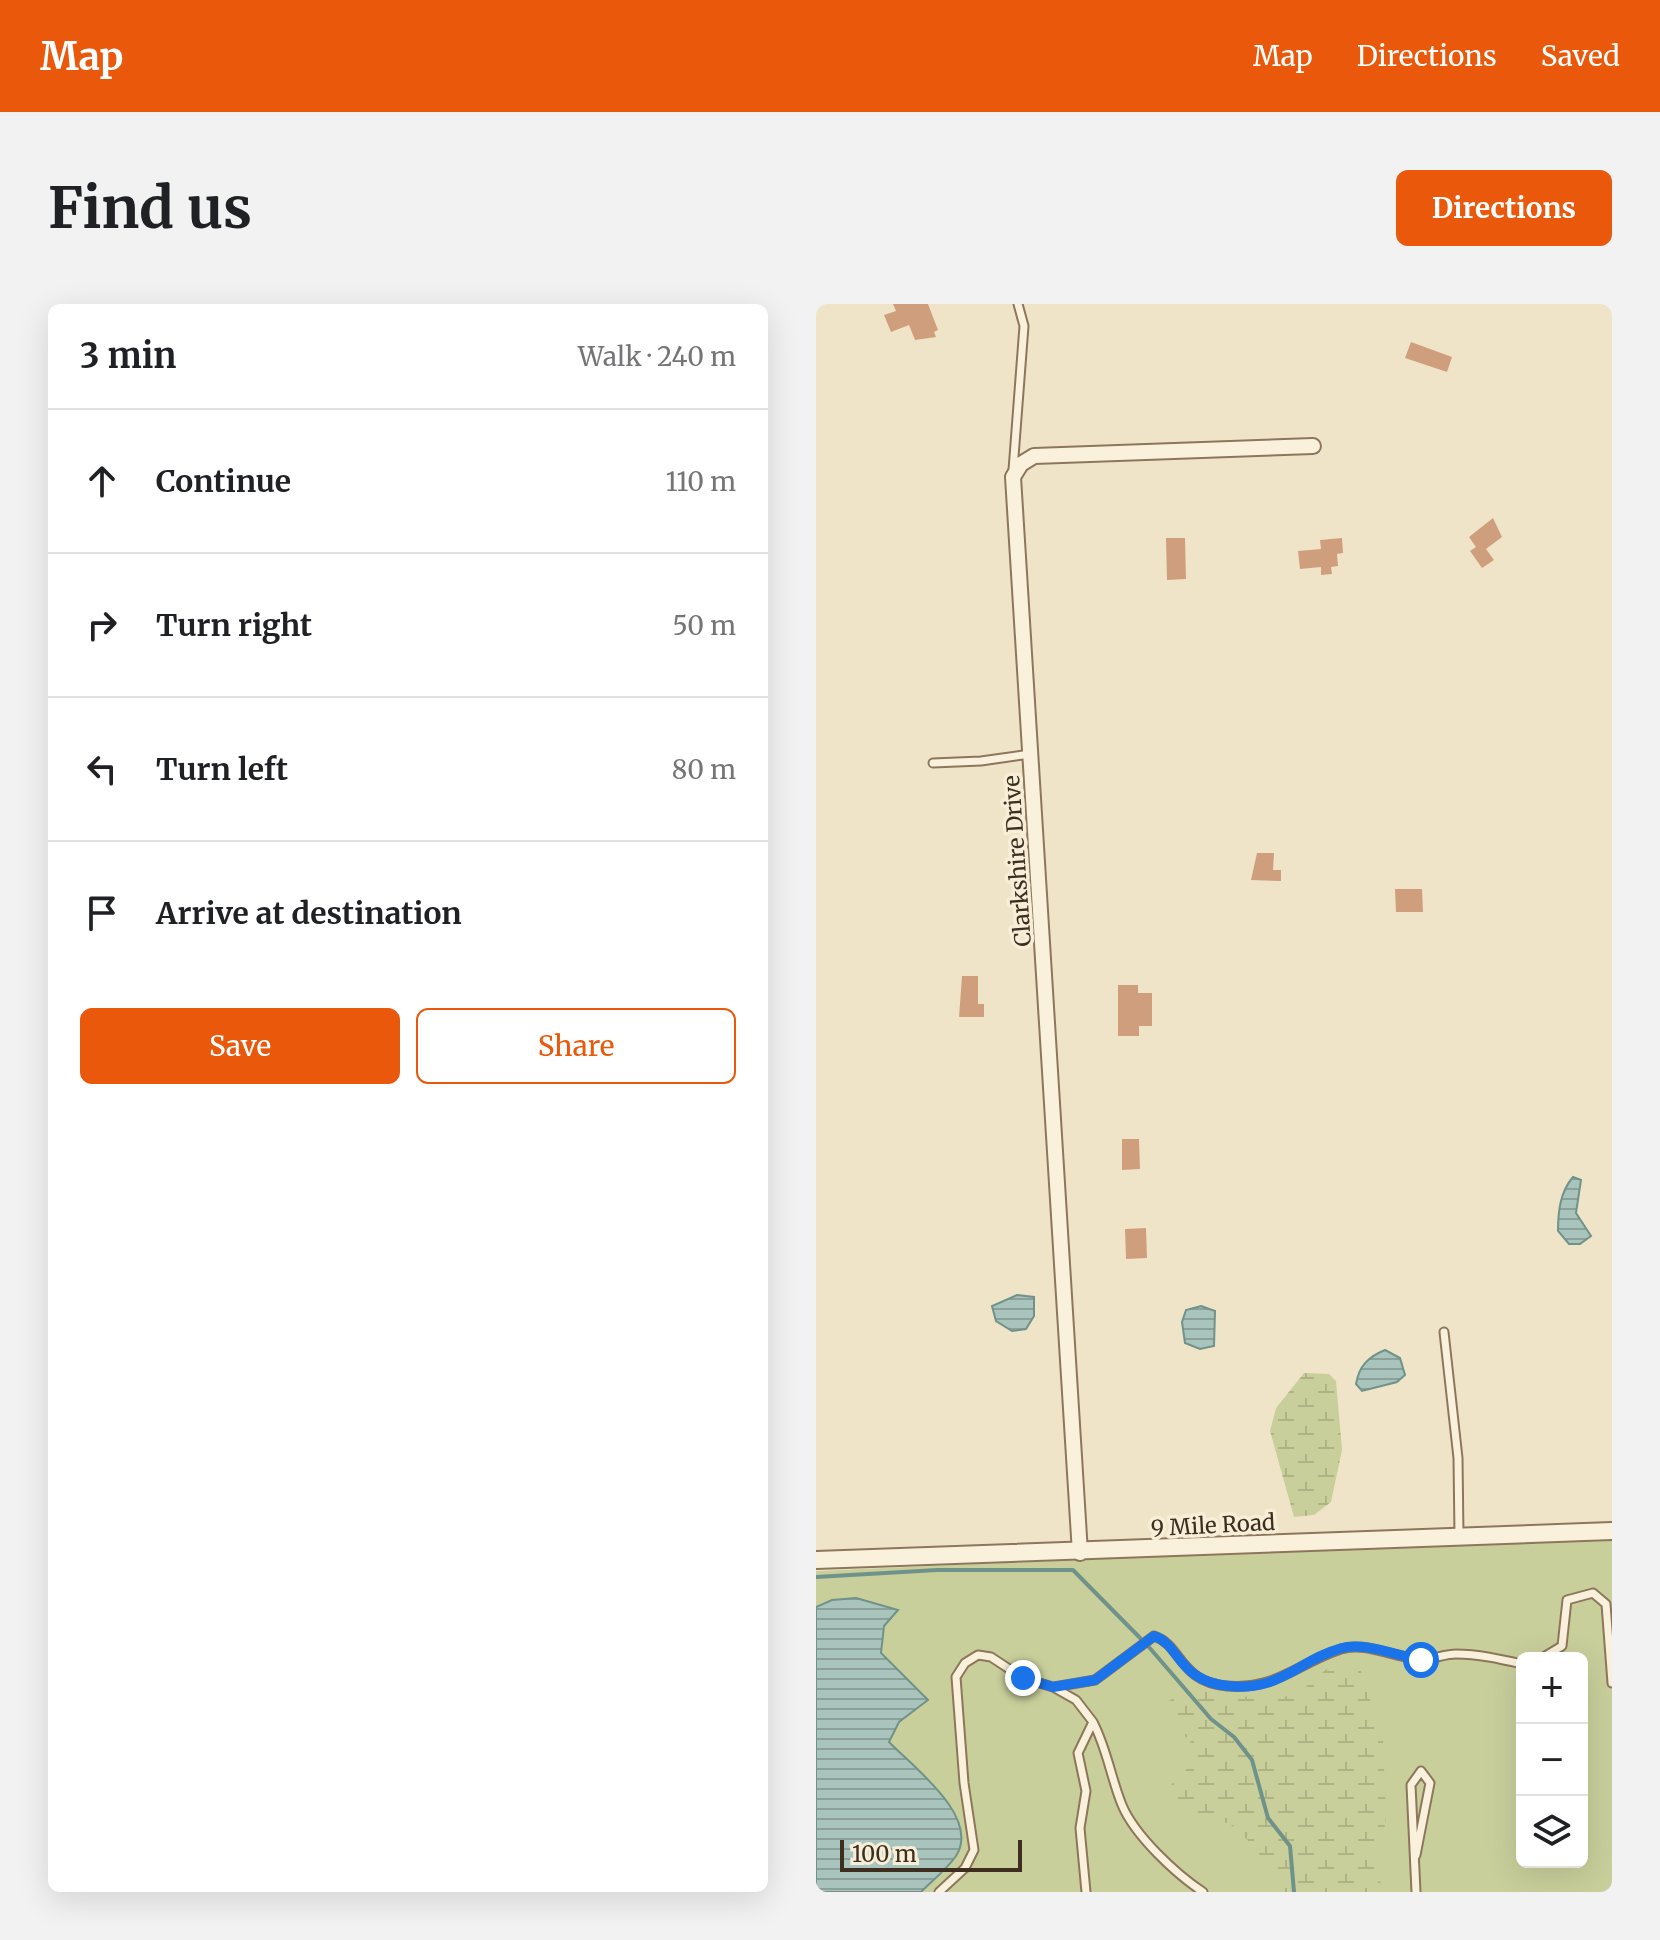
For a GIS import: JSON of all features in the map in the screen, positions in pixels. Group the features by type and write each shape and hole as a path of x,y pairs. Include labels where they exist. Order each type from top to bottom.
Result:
{"street":[{"path":"1013,477 1021,464 1034,456 1313,446"},
{"name":"Clarkshire Drive","path":"1013,477 1080,1553"},
{"name":"9 Mile Road","path":"816,1560 1080,1553 1612,1531"}],"lane":[{"path":"1013,477 1024,326 1018,304"},
{"path":"933,763 1031,754"},
{"path":"1444,1332 1458,1458 1459,1535"},
{"path":"1552,1652 1562,1646 1567,1600 1593,1593 1606,1604 1612,1683"},
{"path":"1053,1687 1095,1680 1148,1639 1161,1639 1189,1673 1204,1681 1226,1686 1254,1685 1283,1679 1344,1648 1421,1660 1453,1653 1516,1663"},
{"path":"939,1892 965,1868 974,1850 964,1783 956,1677 965,1663 978,1655 991,1657 1023,1678 1053,1687 1076,1700 1103,1741 1123,1808 1172,1871 1203,1892"},
{"path":"1086,1892 1080,1828 1086,1791 1078,1753 1093,1722"},
{"path":"1416,1855 1430,1783 1421,1771 1411,1785 1416,1892"}],"green space":[{"path":"1304,1373 1329,1374 1336,1381 1342,1450 1331,1502 1314,1515 1294,1517 1270,1431 1276,1408"},
{"path":"1612,1537 1612,1892 816,1892 816,1571"},
{"path":"1340,1660 1351,1662 1361,1671 1383,1741 1386,1815 1383,1840 1374,1862 1375,1878 1384,1885 1385,1892 1285,1892 1262,1858 1234,1827 1184,1809 1169,1800 1168,1788 1196,1760 1196,1748 1171,1721 1166,1703 1195,1691 1255,1698 1288,1696 1302,1690"}],"water":[{"path":"1573,1177 1581,1180 1576,1213 1591,1236 1580,1244 1569,1244 1558,1231 1561,1202"},
{"path":"1017,1295 1034,1297 1034,1316 1026,1329 1012,1331 996,1321 992,1306"},
{"path":"1201,1306 1215,1311 1214,1346 1200,1349 1185,1343 1182,1322 1186,1310"},
{"path":"1385,1350 1400,1358 1405,1375 1397,1382 1362,1391 1356,1384 1362,1367"},
{"path":"856,1598 898,1610 884,1626 881,1653 928,1700 899,1722 889,1742 941,1794 959,1825 961,1841 956,1856 921,1892 816,1892 816,1607 832,1600"}],"building":[{"path":"893,304 928,304 938,330 934,332 936,337 915,340 909,325 891,332 884,315 896,311"},
{"path":"1411,342 1452,357 1447,372 1405,358"},
{"path":"1493,518 1502,537 1486,549 1494,560 1482,568 1470,551 1476,547 1469,537"},
{"path":"1166,538 1185,538 1186,579 1167,580"},
{"path":"1342,538 1343,553 1337,554 1338,566 1331,567 1332,574 1321,575 1321,567 1300,569 1298,551 1321,549 1320,540"},
{"path":"1257,853 1274,853 1273,870 1281,870 1281,881 1251,880"},
{"path":"1395,889 1422,889 1423,912 1396,912"},
{"path":"962,976 978,976 978,1004 984,1004 984,1017 959,1017"},
{"path":"1118,985 1138,985 1138,993 1152,993 1152,1026 1139,1026 1139,1036 1118,1036"},
{"path":"1122,1139 1139,1139 1140,1169 1122,1170"},
{"path":"1146,1228 1147,1258 1126,1259 1125,1229"}],"waterway":[{"path":"816,1577 937,1570 1073,1570 1148,1646 1211,1719 1234,1737 1252,1760 1268,1818 1290,1846 1294,1892"}],"route":[{"path":"1023,1678 1053,1687 1095,1680 1154,1636 1161,1639 1189,1673 1204,1681 1226,1686 1254,1685 1283,1679 1344,1648 1362,1648 1421,1660"}]}
